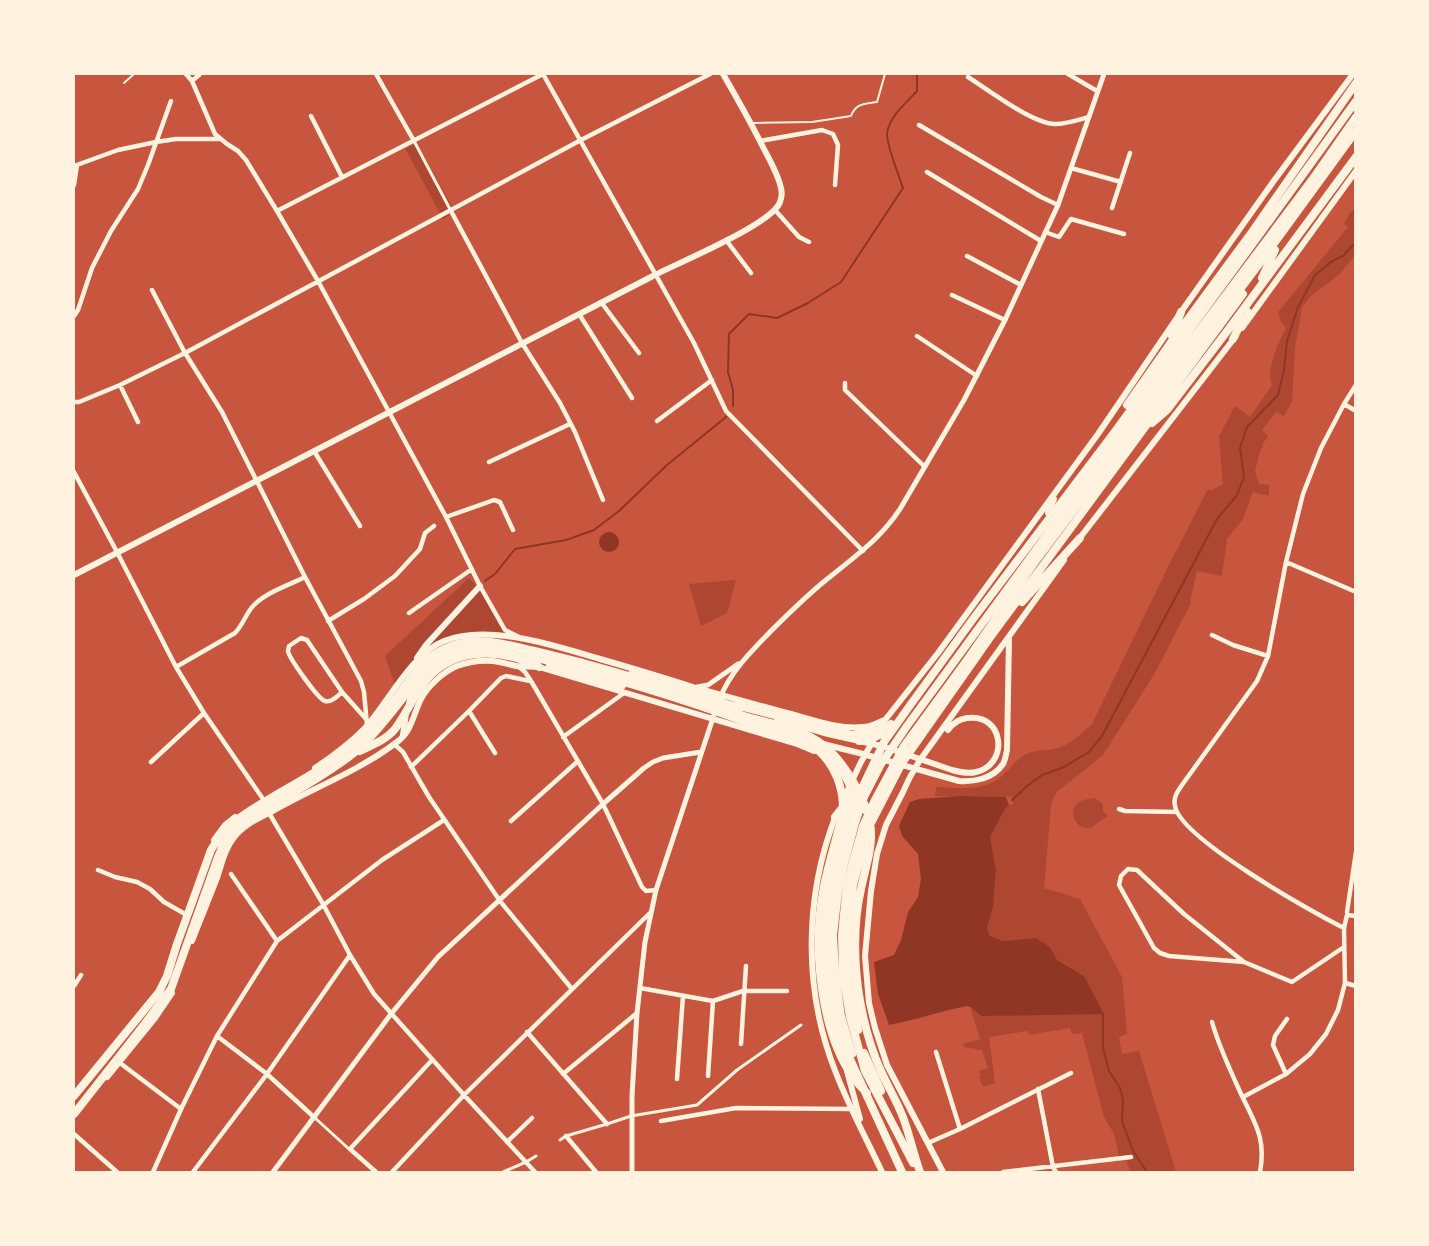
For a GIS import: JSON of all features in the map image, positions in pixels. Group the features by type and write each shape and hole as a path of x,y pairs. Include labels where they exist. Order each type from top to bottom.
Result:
{"highway":[{"path":"1093,472 1103,441 1356,83"},
{"path":"902,1173 838,1033 828,974 827,933 833,881 853,807 884,742 911,704 1111,437 1356,101"},
{"path":"902,1173 855,1065 841,1016 835,973 833,935 839,883 855,823 872,780 892,747 1356,117"},
{"path":"920,1173 865,1071 850,1017 843,974 842,935 847,885 867,817 904,746 1037,559 1356,131"},
{"path":"920,1173 862,1049 852,1001 848,936 853,885 868,829 902,763 989,639 1356,140"},
{"path":"1111,461 1167,410 1356,157"},
{"path":"1233,339 1275,250"},
{"path":"1158,371 1181,312"},
{"path":"859,741 882,735 889,728 1047,513 1111,437"},
{"path":"989,639 1080,538"},
{"path":"74,1096 159,992 211,850 219,836 238,818 323,768 349,749 368,732 428,658 448,647 481,641 508,644 602,668 798,732 814,739 829,750 848,774 866,806 871,829 871,844 857,915 858,987 866,1029 873,1050 903,1119 920,1173"},
{"path":"74,1115 171,989 212,870 225,841 241,824 326,773 368,740 432,664 453,653 478,648 501,649 636,685 807,743 820,752 832,767 840,786 843,810 823,893 818,928 820,972 828,1024 842,1061 867,1093"},
{"path":"350,755 376,743 395,729 427,679 448,662 461,656 488,653 536,663"},
{"path":"716,704 742,706 852,735 885,728 894,723 939,683"},
{"path":"835,817 867,778"}],"main road":[{"path":"74,575 601,302 755,225 775,210 780,204 781,187 751,123 723,74"},
{"path":"882,1173 835,1072 818,1015 812,962 812,913 823,856 846,791 885,720 938,653 1098,434 1273,182 1353,74"},
{"path":"944,1173 887,1065 869,1003 865,956 871,891 877,854 886,825 910,777 1080,538 1233,339 1356,171"},
{"path":"1047,513 1061,485"},
{"path":"409,672 426,645 480,586"},
{"path":"123,1036 159,992 204,861 219,832 232,819 344,748 429,650 440,643 470,635 522,639 564,648 721,695 840,727 866,727 885,720"},
{"path":"470,635 516,641 603,663 801,727 882,747 964,773 984,769 992,763 999,744 997,732 987,722 972,718 955,722 927,752"},
{"path":"74,1115 120,1063 174,990 229,845 244,828 292,800 357,767 403,737 409,729 421,699 435,681 446,672 458,666 487,661 518,666 536,663 561,668 727,718 958,781 973,782 986,778 996,771 1003,764 1007,750 1009,638"},
{"path":"403,737 411,697 429,672 442,661 467,652 488,651 504,653 797,744 819,754 835,766 846,791"},
{"path":"656,701 669,697 672,686 668,678"},
{"path":"814,742 833,760 850,789 850,800 826,897 823,928 826,986 832,1027 844,1060 864,1132"},
{"path":"344,748 347,760 357,767"}],"street":[{"path":"186,74 192,81 219,139 238,151 246,160 318,281 446,517 480,586 506,630 522,639"},
{"path":"192,81 200,74"},
{"path":"376,74 522,343 560,403 575,432 603,500"},
{"path":"277,211 543,74 694,343 726,411 863,551"},
{"path":"74,402 120,386 185,353 581,140 710,74"},
{"path":"1068,74 1097,91"},
{"path":"632,1173 632,1096 637,1013 645,942 656,890 721,695 740,664 800,602 863,551 888,526 925,467 977,376 1058,205 1104,74"},
{"path":"968,77 1032,118 1045,123 1055,124 1089,117"},
{"path":"74,315 78,310 92,268 111,231 138,189 171,101"},
{"path":"311,116 342,177"},
{"path":"919,125 1058,205"},
{"path":"760,141 822,130 833,134 838,145 835,185"},
{"path":"74,185 75,166 118,150 176,139 219,139"},
{"path":"1112,208 1130,153"},
{"path":"1071,168 1121,182"},
{"path":"927,172 1041,241"},
{"path":"775,210 799,237 809,242"},
{"path":"1045,232 1059,237 1071,219 1124,234"},
{"path":"726,240 751,273"},
{"path":"967,256 1021,285"},
{"path":"152,290 185,353 222,412 305,577 361,681 366,722"},
{"path":"952,295 1005,320"},
{"path":"601,302 639,353"},
{"path":"579,314 632,398"},
{"path":"917,336 977,376"},
{"path":"657,420 712,380"},
{"path":"845,383 845,390 925,467"},
{"path":"1344,928 1290,899 1215,848 1181,820 1174,804 1175,796 1257,681 1268,656 1286,562 1303,494 1321,448 1356,385"},
{"path":"120,386 138,422"},
{"path":"1344,404 1356,411"},
{"path":"489,462 570,424"},
{"path":"314,451 360,526"},
{"path":"74,472 176,667 204,713 263,799"},
{"path":"74,488 80,485"},
{"path":"446,517 498,500 513,530"},
{"path":"328,621 394,576 420,549 425,533 434,526"},
{"path":"1286,562 1356,592"},
{"path":"409,614 471,569"},
{"path":"176,667 235,633 253,606 260,601 305,577"},
{"path":"1212,635 1233,645 1268,656"},
{"path":"343,694 329,701 321,698 307,682 288,652 289,646 301,638 307,640 343,694 366,722"},
{"path":"694,687 708,685 740,664"},
{"path":"518,666 531,681 603,804 642,887 646,891 656,890"},
{"path":"411,767 501,678 506,676 531,681"},
{"path":"563,736 626,692"},
{"path":"469,711 495,753"},
{"path":"151,762 204,713"},
{"path":"394,744 402,752 444,820 500,901 572,989"},
{"path":"273,1173 391,1014 438,957 603,804 653,762 663,758 701,752"},
{"path":"511,821 578,761"},
{"path":"1119,809 1177,812"},
{"path":"269,813 374,994 534,1173"},
{"path":"153,1173 217,1036 277,940 382,860 444,820"},
{"path":"1243,1097 1286,1074 1310,1054 1326,1034 1338,1010 1345,983 1344,928 1356,852"},
{"path":"1244,962 1169,956 1160,953 1152,945 1119,885 1121,876 1128,869 1137,870 1184,914 1244,962 1292,982 1344,947"},
{"path":"98,870 137,882 185,914"},
{"path":"231,874 277,940"},
{"path":"392,1173 464,1095 651,912"},
{"path":"1347,913 1356,916"},
{"path":"193,1173 267,1074 350,955"},
{"path":"741,1044 746,966"},
{"path":"74,986 81,975"},
{"path":"1345,983 1356,986"},
{"path":"640,988 713,1001 744,991 788,991"},
{"path":"677,1079 683,996"},
{"path":"708,1076 713,1001"},
{"path":"563,1074 637,1013"},
{"path":"1286,1074 1273,1045 1275,1036 1287,1019"},
{"path":"1212,1022 1217,1039 1260,1136 1263,1157 1260,1173"},
{"path":"560,1140 566,1136 631,1116 697,1106 737,1070 801,1025"},
{"path":"527,1032 607,1125"},
{"path":"217,1036 267,1074 376,1173"},
{"path":"936,1052 960,1129"},
{"path":"350,1149 432,1060"},
{"path":"120,1063 181,1109"},
{"path":"928,1143 1071,1073"},
{"path":"1038,1089 1056,1173"},
{"path":"661,1121 736,1108 852,1109"},
{"path":"507,1142 532,1118"},
{"path":"74,1134 117,1173"},
{"path":"566,1136 596,1173"},
{"path":"503,1173 536,1156"},
{"path":"1003,1173 1131,1157"}],"lane":[{"path":"124,83 134,74"},
{"path":"751,123 812,122 852,116 854,109 858,106 877,102 885,74"}],"shaded area":[{"path":"417,144 455,212 443,219 405,148"},
{"path":"1355,208 1355,255 1340,274 1311,296 1302,307 1295,348 1292,401 1284,416 1276,412 1262,430 1268,436 1262,445 1264,446 1260,451 1255,472 1259,484 1269,485 1269,496 1253,492 1243,519 1227,539 1222,576 1197,571 1191,603 1155,673 1103,755 1058,791 1051,805 1044,888 1080,899 1122,977 1127,1034 1119,1037 1122,1054 1139,1051 1176,1172 1131,1172 1126,1160 1120,1160 1114,1134 1104,1117 1082,1033 1072,1034 1070,1028 1029,1035 1028,1031 989,1037 995,1083 983,1087 979,1071 988,1068 982,1050 964,1047 963,1044 980,1039 970,1007 967,1006 971,1006 981,1016 1103,1013 1084,976 1057,960 1050,947 1036,938 1003,941 990,937 987,928 993,907 996,870 990,837 1005,809 1013,804 1011,796 935,796 936,787 970,788 987,785 1002,776 1026,754 1064,746 1092,724 1208,489 1212,490 1223,484 1219,436 1235,406 1250,417 1272,385 1271,372 1276,348 1286,329 1278,312 1348,227 1344,224"},
{"path":"609,532 616,535 619,542 616,549 609,552 602,549 599,542 602,535"},
{"path":"469,578 505,630 518,637 482,634 443,646 421,659 396,688 385,656"},
{"path":"736,580 727,613 701,626 689,584"},
{"path":"959,796 1006,797 1009,805 990,837 996,870 993,907 987,928 990,936 1003,941 1036,938 1050,947 1057,960 1084,976 1104,1014 981,1016 967,1006 889,1025 878,994 874,962 894,955 901,940 908,912 918,897 921,879 918,854 902,836 899,826 910,802 919,799"},
{"path":"1095,798 1103,804 1103,811 1108,816 1092,827 1086,828 1074,819 1074,809 1081,801"}],"waterway":[{"path":"733,406 733,390 728,372 729,334 749,314 777,318 808,303 841,282 903,188 887,133 895,116 917,91 917,74"},
{"path":"1012,800 1042,775 1064,767 1089,752 1102,736 1217,519 1237,495 1244,477 1240,448 1247,427 1278,395 1284,370 1287,341 1298,307 1315,275 1344,255 1356,242"},
{"path":"485,581 495,574 515,549 566,540 594,530 619,511 667,465 726,417"},
{"path":"1102,1012 1103,1048 1109,1071 1120,1088 1123,1100 1122,1121 1133,1151 1147,1172"}]}
